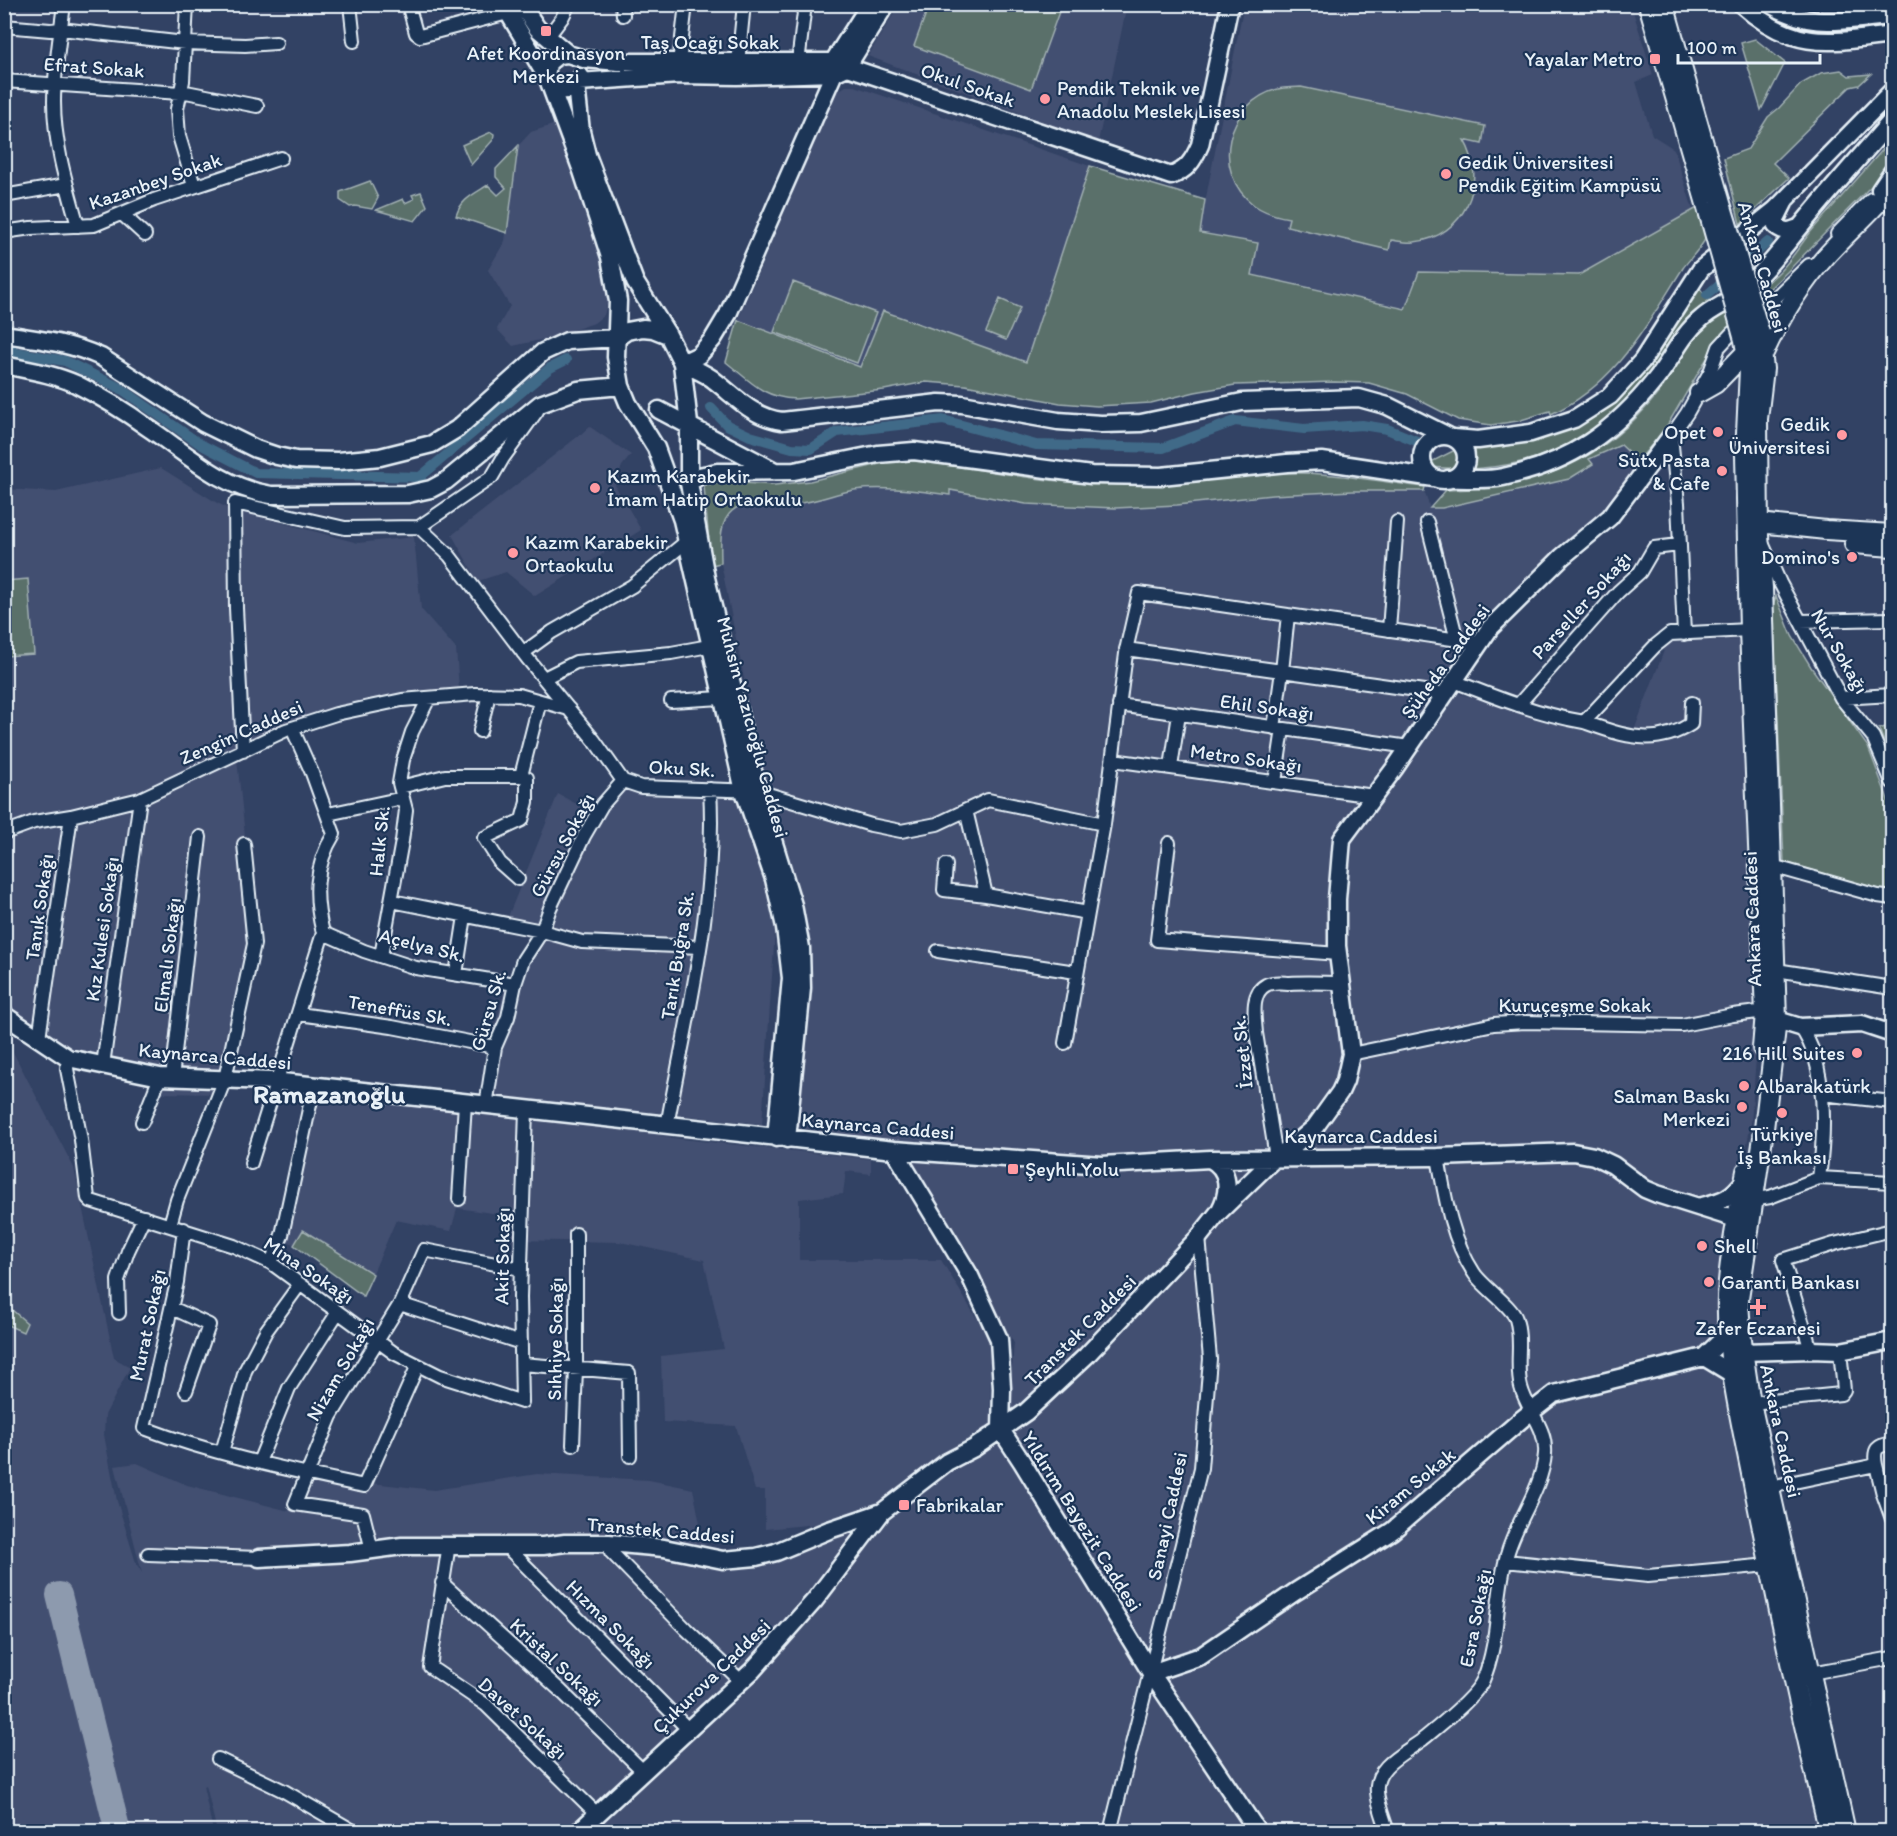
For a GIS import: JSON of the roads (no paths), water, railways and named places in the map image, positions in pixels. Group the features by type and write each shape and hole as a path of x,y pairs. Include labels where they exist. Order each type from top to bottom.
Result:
{"main road":[{"name":"Ankara Caddesi","path":"1648,4 1714,206"},
{"name":"Ankara Caddesi","path":"1664,4 1714,206 1753,345 1745,446 1755,529 1771,586 1772,866 1776,970 1753,1200 1740,1226 1727,1297 1728,1334 1732,1374 1769,1565 1829,1832"},
{"path":"1699,393 1714,384 1753,345 1771,337 1812,275 1888,186"},
{"name":"Ankara Caddesi","path":"1755,529 1749,630 1771,1016 1744,1181 1740,1226 1739,1298 1742,1352 1846,1832"},
{"path":"1755,529 1893,534"},
{"path":"1755,529 1893,547"}],"street":[{"path":"64,4 54,104 66,185 78,226"},
{"path":"187,4 181,92 177,109 179,136 194,186"},
{"path":"350,4 354,41"},
{"path":"408,4 416,33 420,36 511,7 547,38 577,59 582,69 578,84 572,88 557,89 548,80 546,68 551,59 558,55 570,55"},
{"path":"547,38 569,4"},
{"path":"679,69 686,4"},
{"path":"737,69 744,4"},
{"path":"798,69 805,4"},
{"path":"682,363 699,355 713,339 728,314 838,67 870,4"},
{"path":"838,67 886,4"},
{"name":"Okul Sokak","path":"838,67 1171,176 1182,172 1190,165 1200,145 1230,4"},
{"path":"1741,4 1764,23 1806,40 1893,35"},
{"path":"1751,4 1765,15 1834,38 1893,26"},
{"path":"1770,4 1785,13 1813,21 1838,22 1893,16"},
{"name":"Muhsin Yazıcıoğlu Caddesi","path":"511,7 548,80 582,171 610,257 618,300 616,364 621,386 628,403 656,448 682,520 722,698 751,791 793,905 801,948 802,988 782,1139"},
{"path":"4,26 61,29 185,43 245,45 276,43"},
{"name":"Taş Ocağı Sokak","path":"570,55 610,62 679,69 838,67"},
{"name":"Taş Ocağı Sokak","path":"578,84 679,69"},
{"name":"Efrat Sokak","path":"4,81 181,92 257,106"},
{"name":"Muhsin Yazıcıoğlu Caddesi","path":"578,84 581,131 587,155 635,282 668,335 682,363 689,424 689,483 706,578 751,791"},
{"path":"682,363 713,379 751,410 767,419 782,422 939,403 962,404 1058,421 1101,424 1140,423 1242,402 1359,398 1388,406 1451,437 1464,450 1466,457 1461,471 1441,478 1424,468 1422,454 1424,448 1434,438 1451,437 1478,440 1531,433 1574,419 1610,396 1642,361 1701,269 1784,202 1893,91"},
{"path":"689,483 699,476 717,472 776,472 811,468 878,453 914,451 1091,475 1161,476 1322,461 1441,478 1502,477 1531,469 1577,451 1605,432 1633,407 1658,376 1680,340 1702,317 1740,293 1783,250 1800,227 1893,120"},
{"name":"Kazanbey Sokak","path":"4,232 31,228 94,225 194,186 281,158"},
{"path":"1888,186 1893,172"},
{"path":"4,196 66,185"},
{"name":"Şüheda Caddesi","path":"1276,1157 1315,1127 1345,1081 1350,1054 1338,954 1337,899 1342,839 1409,747 1490,628 1562,557 1610,517 1688,413 1710,372 1719,347 1729,335 1800,275 1848,221 1888,186"},
{"path":"1784,202 1776,219 1776,225 1790,232 1800,227"},
{"path":"122,214 145,235"},
{"path":"4,334 86,350 101,357 203,423 230,437 277,456 314,462 380,457 432,444 457,429 543,352 567,341 617,338 627,331 644,328 668,335"},
{"path":"4,365 56,377 75,384 147,426 221,479 251,492 270,495 408,494 431,489 455,475 540,404 578,390 621,386"},
{"path":"659,410 675,400 685,384"},
{"path":"628,403 643,409 659,410 776,472"},
{"path":"243,751 236,608 235,503 345,528 418,527 492,477 540,404"},
{"path":"1671,436 1684,634"},
{"path":"1389,630 1397,522"},
{"path":"1427,522 1457,640"},
{"name":"Oku Sk.","path":"418,527 449,555 594,740 623,781 640,787 751,791 871,825 901,831 937,824 988,800 1104,824"},
{"path":"524,653 552,632 632,586 686,542"},
{"name":"Parseller Sokağı","path":"1518,705 1618,592 1640,572 1654,548 1679,545"},
{"name":"Nur Sokağı","path":"1771,586 1800,621 1841,698 1873,737 1893,782"},
{"path":"1065,1043 1104,824 1126,649 1139,592 1479,644"},
{"path":"1275,782 1288,615"},
{"path":"1800,621 1893,620"},
{"path":"1584,722 1655,646 1670,634 1749,630"},
{"path":"544,678 576,662 671,653 710,646"},
{"path":"1126,649 1282,671 1450,687 1584,722 1630,737 1661,737 1679,731 1691,724 1692,703"},
{"path":"480,731 489,694"},
{"name":"Zengin Caddesi","path":"4,833 34,822 71,816 140,799 292,728 336,714 391,702 489,694 519,695 569,709"},
{"path":"1841,698 1893,695"},
{"name":"Halk Sk.","path":"381,956 406,810 402,792 403,760 412,732 429,698"},
{"path":"671,701 722,698"},
{"path":"521,776 540,701"},
{"name":"Ehil Sokağı","path":"1119,705 1409,747"},
{"path":"1171,767 1179,714"},
{"path":"251,1163 323,933 318,912 318,882 321,859 334,834 292,728"},
{"name":"Metro Sokağı","path":"1113,760 1374,796"},
{"path":"328,814 402,792 445,776 521,776 527,778 526,802 522,820 484,838 500,863 518,879"},
{"name":"Gürsu Sokağı","path":"542,931 584,836 602,805 623,781"},
{"name":"Tarık Buğra Sk.","path":"666,1126 700,947 712,830 710,789"},
{"name":"Kız Kulesi Sokağı","path":"103,1065 140,799"},
{"path":"966,810 986,895"},
{"name":"Tanık Sokağı","path":"39,1038 71,816"},
{"name":"Elmalı Sokağı","path":"142,1122 166,1077 200,837"},
{"path":"1169,843 1157,939 1338,954"},
{"path":"170,1225 177,1200 225,1079 254,944 244,844"},
{"path":"946,865 944,890 1088,913"},
{"path":"1772,866 1878,896 1893,898"},
{"path":"392,901 542,931 582,942 700,947"},
{"path":"456,974 465,916"},
{"name":"Gürsu Sk.","path":"486,1106 495,1047 508,1017 515,984 523,960 542,931"},
{"name":"Açelya Sk.","path":"323,933 416,968 515,984"},
{"path":"938,951 1076,972"},
{"path":"1776,970 1893,988"},
{"name":"İzzet Sk.","path":"1276,1157 1256,1033 1256,999 1260,990 1268,984 1342,983"},
{"name":"Kuruçeşme Sokak","path":"1350,1054 1494,1024 1525,1022 1682,1025 1758,1012 1771,1016"},
{"name":"Teneffüs Sk.","path":"299,1014 392,1027 495,1047"},
{"name":"Kaynarca Caddesi","path":"4,1015 68,1058 166,1077 278,1082 894,1150 1102,1165 1276,1157 1438,1157 1573,1152 1594,1156 1613,1165 1645,1189 1698,1207 1740,1226"},
{"path":"1771,1016 1800,1027 1862,1024 1893,1034"},
{"path":"1800,1027 1809,1038 1814,1053 1822,1094 1823,1150 1819,1178"},
{"name":"Mina Sokağı","path":"68,1058 67,1069 88,1198 234,1246 271,1263 394,1353 440,1376 522,1402"},
{"path":"271,1263 282,1236 314,1086"},
{"path":"1822,1094 1893,1102"},
{"path":"459,1199 465,1103"},
{"name":"Akit Sokağı","path":"522,1402 521,1269 526,1110"},
{"name":"Yıldırım Bayezit Caddesi","path":"894,1150 970,1276 999,1339 1002,1388 1001,1430 1150,1673 1257,1832"},
{"name":"Transtek Caddesi","path":"147,1554 259,1558 448,1544 507,1546 609,1543 664,1548 723,1560 776,1552 829,1530 882,1512 947,1462 1001,1430 1026,1412 1086,1356 1199,1238 1218,1213 1276,1157"},
{"name":"Esra Sokağı","path":"1388,1832 1377,1792 1380,1776 1390,1762 1421,1740 1476,1692 1483,1680 1493,1645 1506,1561 1516,1531 1537,1484 1545,1455 1545,1437 1541,1425 1521,1387 1516,1317 1475,1275 1458,1247 1438,1157"},
{"path":"1210,1159 1222,1168 1227,1183 1226,1197 1218,1213"},
{"path":"1753,1200 1770,1197 1819,1178 1893,1182"},
{"path":"1698,1207 1725,1200 1735,1193 1744,1181"},
{"path":"119,1313 118,1280 128,1251 144,1217"},
{"name":"Murat Sokağı","path":"184,1229 172,1308 144,1428 222,1452"},
{"path":"1812,1350 1783,1260 1834,1244 1893,1230"},
{"name":"Sıhhiye Sokağı","path":"573,1444 576,1369 576,1234"},
{"name":"Sanayi Caddesi","path":"1110,1832 1201,1468 1210,1359 1199,1238"},
{"name":"Nizam Sokağı","path":"372,1550 363,1514 295,1504 331,1416 400,1304 424,1250 521,1269"},
{"path":"300,1284 266,1331 245,1371 222,1452 364,1486 418,1365"},
{"path":"400,1304 521,1343"},
{"path":"172,1308 209,1325 186,1391"},
{"path":"259,1462 289,1388 338,1312"},
{"path":"1728,1334 1704,1357 1732,1374"},
{"path":"1742,1352 1840,1351 1893,1341"},
{"path":"1751,1402 1841,1394 1844,1390 1840,1351"},
{"name":"Kiram Sokak","path":"1150,1673 1201,1656 1295,1592 1392,1532 1554,1394 1704,1357"},
{"path":"522,1364 629,1373 630,1456"},
{"path":"1893,1443 1879,1446 1875,1455 1883,1494 1893,1519"},
{"path":"1770,1487 1876,1465"},
{"name":"Çukurova Caddesi","path":"578,1832 753,1671 814,1600 882,1512"},
{"path":"609,1543 611,1552 741,1682"},
{"name":"Davet Sokağı","path":"448,1544 430,1667 486,1705 597,1814"},
{"name":"Hızma Sokağı","path":"507,1546 688,1729"},
{"path":"1506,1561 1648,1576 1769,1565"},
{"name":"Kristal Sokağı","path":"442,1583 561,1691 643,1771"},
{"path":"1791,1666 1811,1672 1893,1658"},
{"path":"219,1759 284,1791 349,1830"}],"waterway":[{"path":"1707,295 1768,242"},
{"path":"4,350 65,361 120,388 200,444 256,473 420,477 550,368 566,360"},
{"path":"711,408 727,425 750,436 792,448 811,449 837,432 943,420 1036,445 1163,448 1235,421 1304,429 1362,425 1387,429 1424,444"}],"place":[{"name":"Afet Koordinasyon Merkezi","path":"546,31"},
{"name":"Yayalar Metro","path":"1655,59"},
{"name":"Pendik Teknik ve Anadolu Meslek Lisesi","path":"1045,99"},
{"name":"Gedik Üniversitesi Pendik Eğitim Kampüsü","path":"1446,174"},
{"name":"Opet","path":"1718,432"},
{"name":"Gedik Üniversitesi","path":"1842,435"},
{"name":"Sütx Pasta & Cafe","path":"1722,471"},
{"name":"Kazım Karabekir İmam Hatip Ortaokulu","path":"595,488"},
{"name":"Kazım Karabekir Ortaokulu","path":"513,553"},
{"name":"Domino's","path":"1852,557"},
{"name":"216 Hill Suites","path":"1857,1053"},
{"name":"Albarakatürk","path":"1744,1086"},
{"name":"Salman Baskı Merkezi","path":"1742,1107"},
{"name":"Türkiye İş Bankası","path":"1782,1113"},
{"name":"Şeyhli Yolu","path":"1013,1169"},
{"name":"Shell","path":"1702,1246"},
{"name":"Garanti Bankası","path":"1709,1282"},
{"name":"Zafer Eczanesi","path":"1758,1307"},
{"name":"Fabrikalar","path":"904,1505"}],"district":[{"name":"Ramazanoğlu","path":"329,1094"}]}
